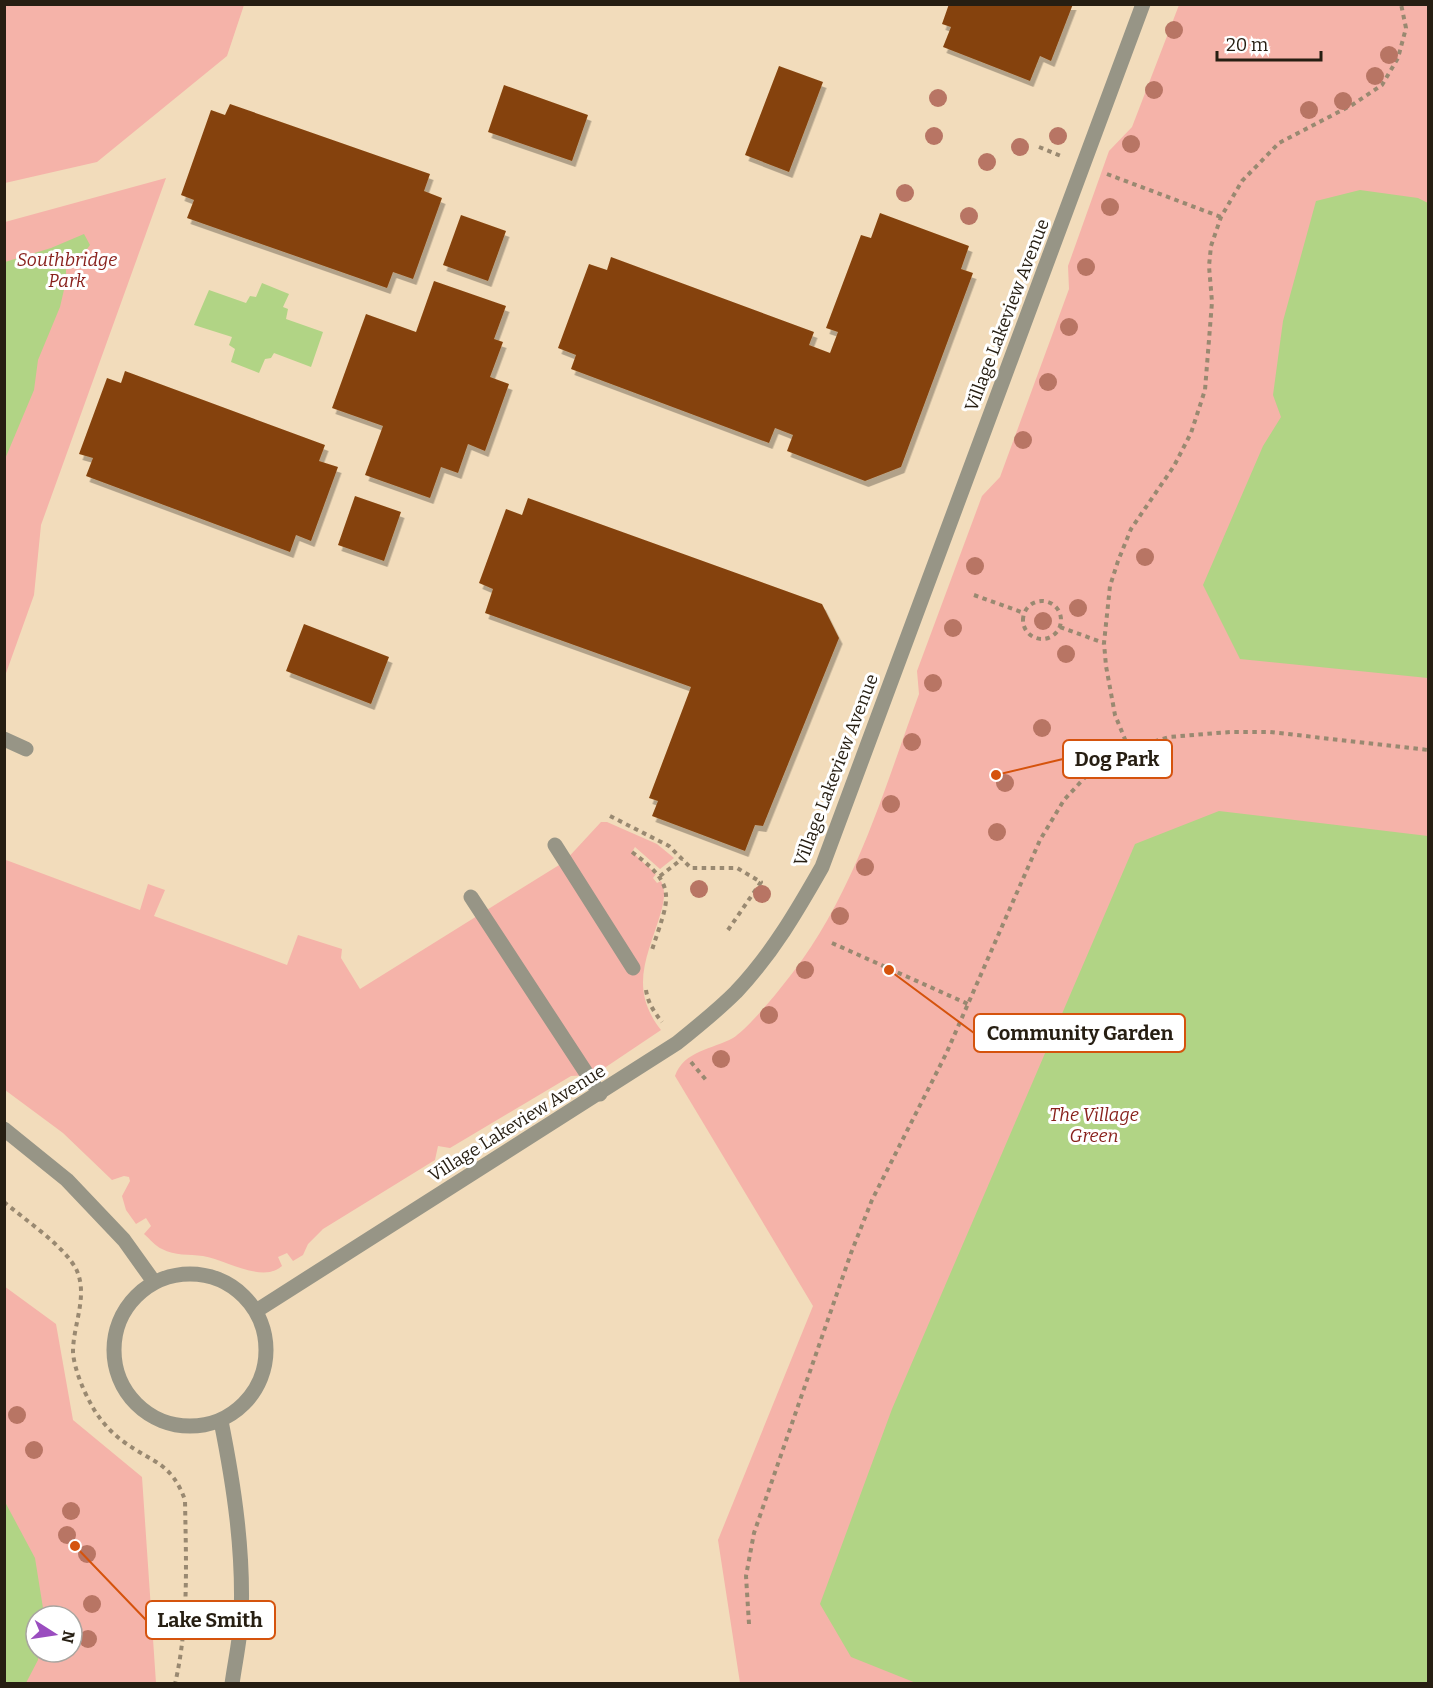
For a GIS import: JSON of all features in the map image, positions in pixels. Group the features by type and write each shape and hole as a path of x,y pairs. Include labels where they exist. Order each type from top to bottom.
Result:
{"street":[{"name":"Village Lakeview Avenue","path":"256,1311 677,1043 736,992 767,955 794,917 822,867 1143,4"},
{"path":"4,739 26,749"},
{"path":"555,845 633,968"},
{"path":"471,897 600,1094"},
{"path":"4,1129 67,1180 124,1240 154,1282"},
{"path":"199,1274 222,1280 241,1293 256,1311 263,1328 266,1347 265,1365 259,1382 249,1398 221,1421 196,1427 170,1424 146,1413 128,1395 117,1372 114,1346 119,1321 133,1299 154,1282 176,1275 199,1274"},
{"path":"221,1421 232,1473 242,1553 241,1621 232,1683"}],"path":[{"path":"1129,749 1115,714 1106,666 1104,643 1110,586 1131,529 1183,450 1205,390 1212,302 1209,266 1211,246 1221,217 1242,181 1279,143 1326,119 1382,85 1398,58 1406,28 1401,4"},
{"path":"1039,147 1221,217"},
{"path":"974,595 1024,613"},
{"path":"1036,602 1052,604 1058,610 1061,618 1060,627 1050,638 1035,638 1024,628 1024,613 1036,602"},
{"path":"1060,627 1104,643"},
{"path":"749,1624 746,1576 754,1533 851,1253 872,1200 946,1054 1040,840 1064,800 1090,772 1129,749 1169,737 1230,732 1270,732 1428,750"},
{"path":"610,816 669,846 691,868 737,868 761,882 728,930"},
{"path":"632,852 660,876 665,886 663,915 650,955"},
{"path":"660,876 682,860"},
{"path":"832,944 968,1004"},
{"path":"645,981 647,999 654,1012 706,1080"},
{"path":"4,1202 67,1255 78,1271 81,1293 73,1353 81,1384 91,1405 106,1425 123,1441 163,1465 179,1485 185,1500 187,1598 181,1657 175,1683"}],"green space":[{"path":"4,5 244,5 227,56 97,162 5,183"},
{"name":"The Village Green","path":"1179,5 1428,5 1428,1683 740,1683 718,1540 813,1306 675,1076 679,1068 692,1056 733,1038 779,991 829,918 847,882 878,808 919,694 917,671 982,496 1000,477 1069,289 1068,266 1109,151 1132,127"},
{"name":"Southbridge Park","path":"166,178 41,525 34,595 5,676 5,222"},
{"path":"601,822 607,822 657,844 674,858 660,869 635,847 632,852 656,874 653,878 657,883 661,881 664,889 663,904 647,958 643,986 651,1015 661,1030 594,1075 571,1076 450,1148 438,1146 435,1160 323,1229 308,1244 303,1255 293,1261 287,1253 278,1257 282,1266 274,1271 254,1272 212,1258 172,1253 159,1248 144,1234 151,1226 146,1218 136,1224 126,1210 122,1196 130,1181 129,1177 124,1176 112,1180 63,1133 5,1090 4,865 6,860 140,910 148,884 165,890 154,916 287,965 298,935 342,949 341,958 360,989 564,862"},
{"path":"4,1286 56,1324 73,1420 142,1477 156,1683 5,1683"}],"shaded area":[{"path":"1360,190 1418,198 1428,203 1428,678 1240,659 1203,585 1263,446 1281,417 1273,395 1283,321 1316,201"},
{"path":"84,234 90,245 75,265 66,267 66,281 60,307 38,360 34,390 5,459 5,262 51,248"},
{"path":"262,283 289,294 283,307 288,309 286,319 323,332 311,367 274,353 271,358 265,359 259,373 231,362 235,349 229,345 232,337 194,325 209,290 246,303 250,296 256,297"},
{"path":"1219,811 1428,836 1428,1683 916,1683 851,1657 820,1604 892,1409 1135,844"},
{"path":"4,1500 35,1558 42,1604 24,1604 24,1664 36,1664 26,1683 5,1683"}],"building":[{"path":"949,4 1073,4 1051,61 1040,56 1030,81 943,47 951,27 942,24"},
{"path":"779,66 823,82 789,172 745,155"},
{"path":"504,85 588,115 572,161 488,132"},
{"path":"230,104 430,174 424,191 442,198 413,279 393,272 387,288 187,218 194,200 181,195 211,110 225,115"},
{"path":"880,213 969,246 961,269 973,273 901,467 865,481 787,451 793,435 775,428 769,443 571,369 576,355 558,348 589,264 607,270 611,257 814,332 809,345 830,353 838,332 826,328 861,235 871,238"},
{"path":"461,215 506,231 488,281 443,265"},
{"path":"434,281 506,306 494,339 503,342 490,377 509,384 485,451 468,444 458,473 441,467 430,498 365,475 383,426 332,408 366,314 416,332"},
{"path":"125,371 325,445 319,461 338,467 311,541 296,535 290,552 86,476 93,458 79,454 107,378 121,383"},
{"path":"355,496 401,512 384,561 338,545"},
{"path":"528,498 822,604 839,638 763,826 755,825 745,851 652,816 658,801 649,798 691,687 485,613 493,589 479,583 506,509 522,515"},
{"path":"304,624 389,657 371,704 286,671"}],"place":[{"name":"Dog Park","path":"996,775"},
{"name":"Community Garden","path":"889,970"},
{"name":"Lake Smith","path":"75,1546"}]}
